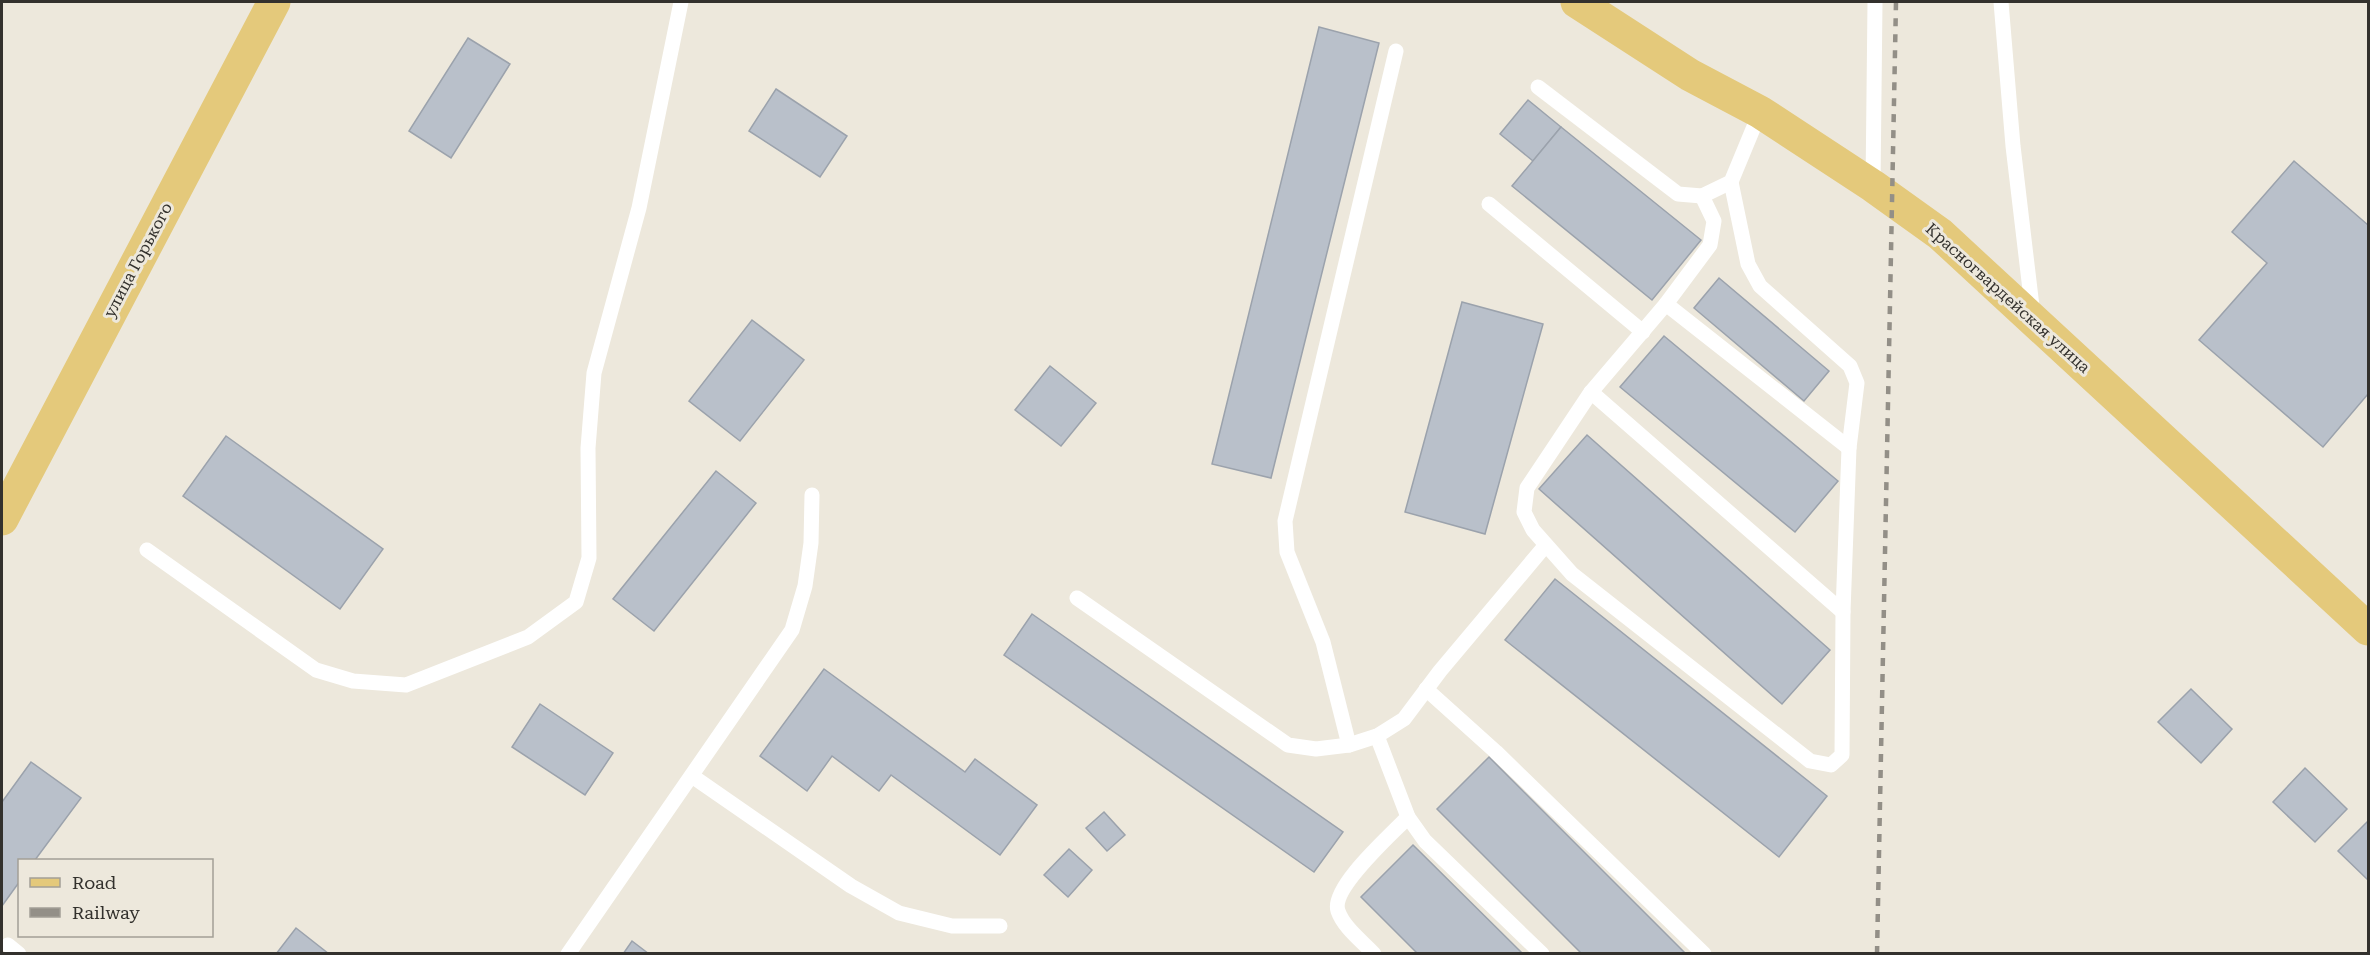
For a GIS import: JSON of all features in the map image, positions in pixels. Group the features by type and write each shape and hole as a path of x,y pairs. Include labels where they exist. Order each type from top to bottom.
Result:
{"main road":[{"name":"улица Горького","path":"2,519 274,2"},
{"name":"Красногвардейская улица","path":"1577,2 1690,75 1760,111 1873,186 1940,234 2368,629"}],"lane":[{"path":"147,550 316,670 353,681 406,685 528,636 576,602 589,558 588,448 594,373 639,208 681,2"},
{"path":"1873,186 1875,2"},
{"path":"2001,2 2013,146 2033,318"},
{"path":"1349,745 1323,642 1287,552 1285,521 1396,51"},
{"path":"1538,87 1678,194 1702,196 1731,182"},
{"path":"1702,196 1714,221 1710,245 1666,304 1591,392 1527,488 1524,512 1533,530 1545,546 1572,574 1810,760 1831,765 1842,755 1843,612 1850,448 1857,383 1850,366 1760,286 1748,264 1731,182 1760,111"},
{"path":"1489,204 1643,332"},
{"path":"1666,304 1850,448"},
{"path":"1591,392 1843,612"},
{"path":"568,954 792,630 805,586 811,543 812,495"},
{"path":"1077,598 1288,745 1316,750 1349,745 1377,736 1404,719 1426,689 1545,546"},
{"path":"1426,689 1496,752 1704,954"},
{"path":"1377,736 1408,817 1425,841 1542,954"},
{"path":"692,776 851,886 899,913 952,926 1000,926"},
{"path":"1374,954 1342,922 1337,908 1340,892 1408,817"}],"building":[{"path":"1319,27 1379,43 1271,478 1212,464"},
{"path":"468,38 510,64 451,158 409,131"},
{"path":"776,89 847,136 820,177 749,131"},
{"path":"1528,100 1561,127 1533,161 1500,134"},
{"path":"1561,127 1701,240 1652,300 1512,186"},
{"path":"2294,161 2368,225 2368,394 2323,447 2199,340 2267,263 2232,232"},
{"path":"1719,278 1829,371 1804,401 1694,308"},
{"path":"1462,302 1543,324 1485,534 1405,512"},
{"path":"752,320 804,360 740,441 689,401"},
{"path":"1664,336 1838,481 1795,532 1620,387"},
{"path":"1050,366 1096,403 1061,446 1015,410"},
{"path":"1587,435 1830,650 1782,704 1539,489"},
{"path":"226,436 383,549 340,609 183,496"},
{"path":"716,471 756,503 654,631 613,599"},
{"path":"1555,579 1827,796 1779,857 1505,640"},
{"path":"1032,614 1343,832 1314,872 1004,655"},
{"path":"824,669 965,772 975,759 1037,805 1000,855 891,775 879,791 832,756 807,791 760,756"},
{"path":"2191,689 2232,729 2201,763 2158,722"},
{"path":"540,704 613,753 585,795 512,747"},
{"path":"1489,757 1686,954 1582,954 1437,809"},
{"path":"31,762 81,798 36,859 18,859 18,884 2,906 2,802"},
{"path":"2305,768 2347,809 2315,842 2273,802"},
{"path":"1104,812 1125,835 1107,851 1086,828"},
{"path":"2368,821 2368,880 2338,851"},
{"path":"1413,845 1523,954 1418,954 1361,897"},
{"path":"1069,849 1092,870 1068,897 1044,875"},
{"path":"296,928 329,954 276,954"},
{"path":"632,941 649,954 623,954"}],"railway":[{"path":"1877,954 1896,2"}]}
